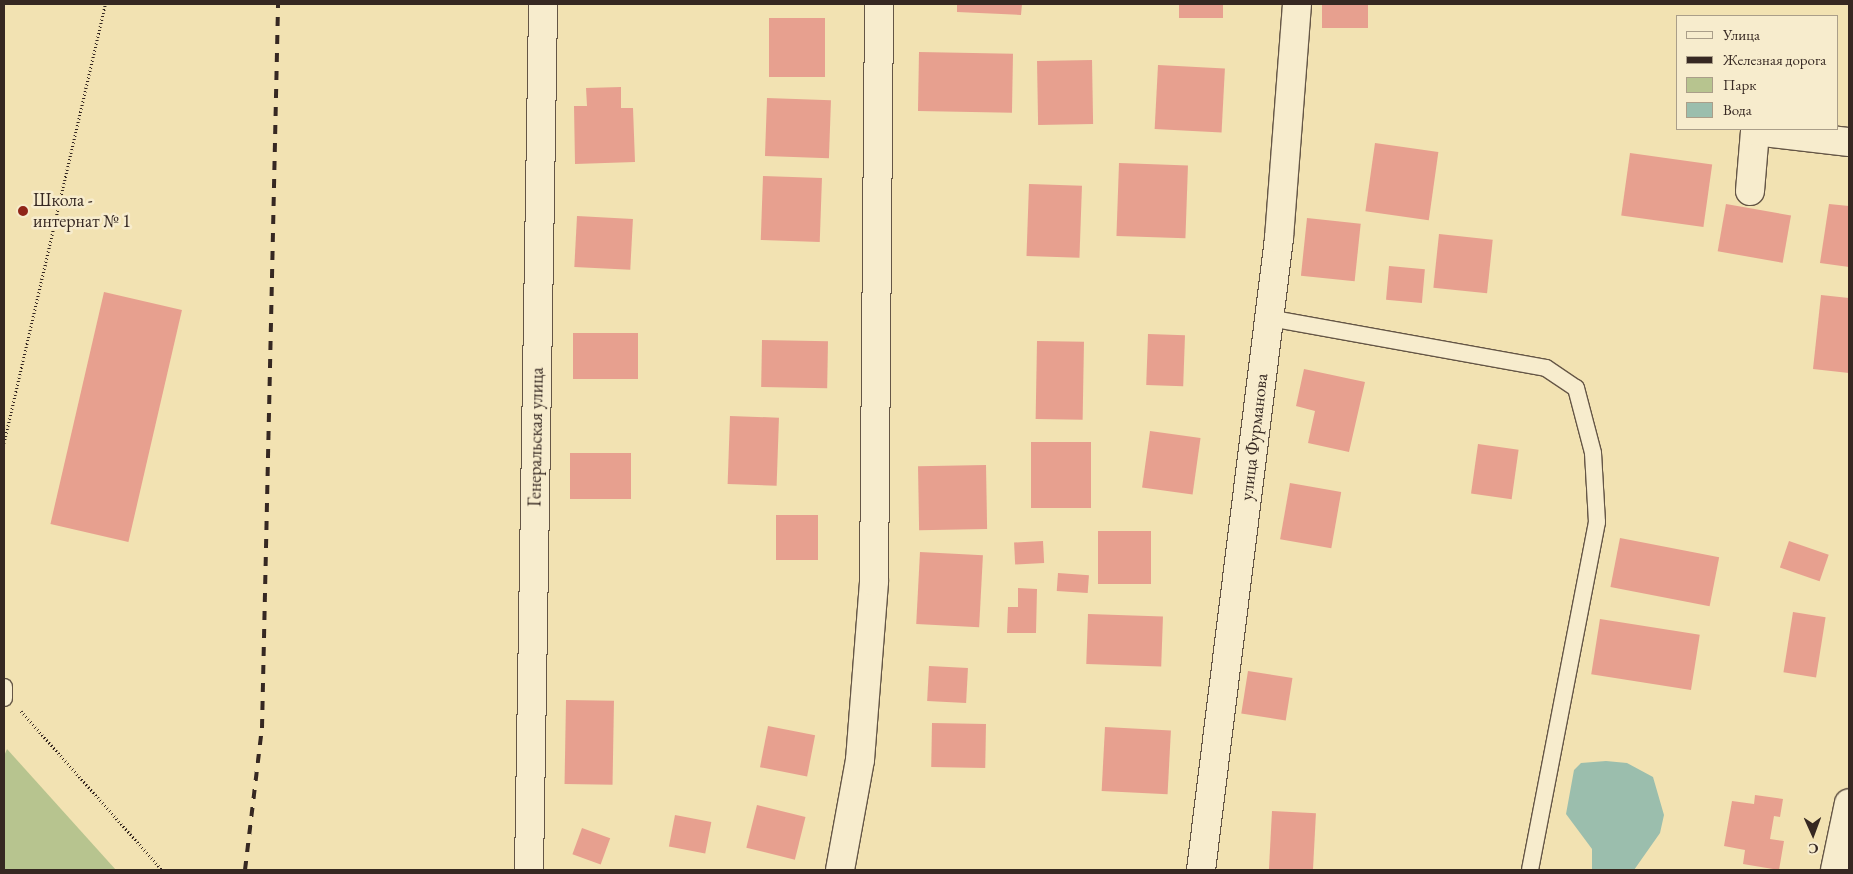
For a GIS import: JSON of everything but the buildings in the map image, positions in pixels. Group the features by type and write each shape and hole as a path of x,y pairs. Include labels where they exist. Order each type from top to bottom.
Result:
{"street":[{"name":"Генеральская улица","path":"529,870 543,4"},
{"path":"840,870 860,760 874,581 878,4"},
{"name":"улица Фурманова","path":"1201,870 1269,318 1298,4"},
{"path":"1750,190 1755,131 1849,142"},
{"path":"1835,870 1849,803"}],"lane":[{"path":"1269,318 1546,368 1576,388 1593,453 1597,522 1530,870"}],"path":[{"path":"4,443 105,4"},
{"path":"4,693 162,870"}],"green space":[{"path":"7,749 116,870 4,870 4,756"}],"water":[{"path":"1606,761 1627,763 1653,777 1664,815 1660,833 1634,870 1592,870 1592,849 1566,814 1574,770 1581,763"}],"railway":[{"path":"245,870 262,728 278,4"}],"place":[{"name":"Школа - интернат № 1","path":"23,211"}]}
